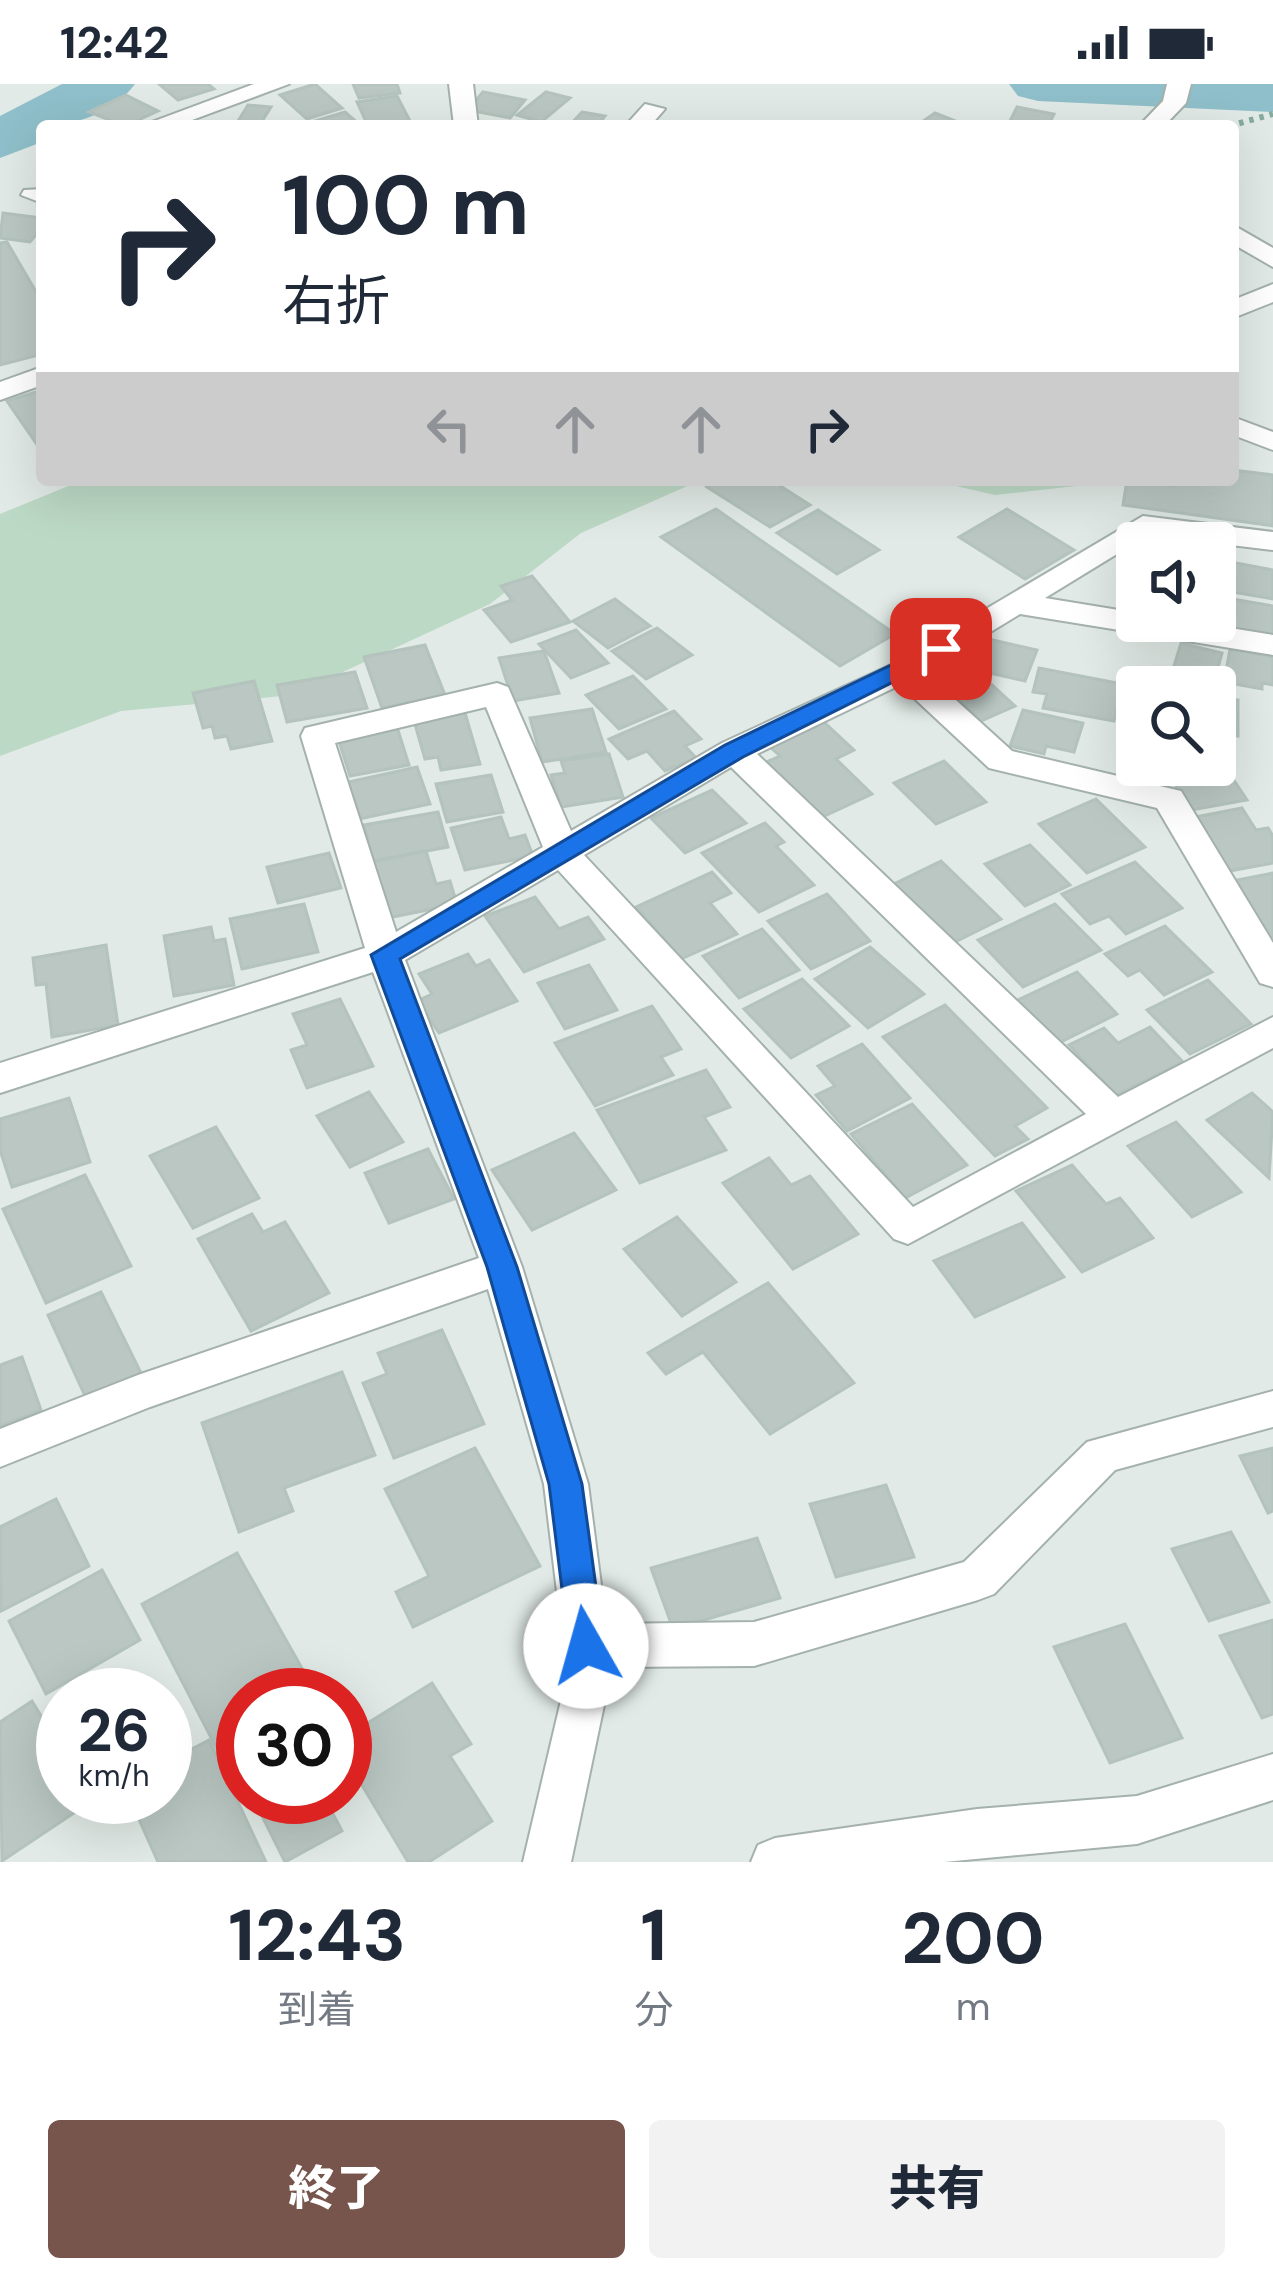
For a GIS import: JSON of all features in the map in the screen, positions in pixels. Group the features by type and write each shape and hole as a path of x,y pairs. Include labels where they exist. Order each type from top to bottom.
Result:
{"street":[{"path":"171,120 277,84"},
{"path":"461,84 465,120"},
{"path":"1156,120 1177,94"},
{"path":"1239,237 1273,259"},
{"path":"1239,307 1273,292"},
{"path":"0,392 36,377"},
{"path":"1239,428 1273,442"},
{"path":"0,1078 385,955 734,751 904,671 1143,525 1273,541"},
{"path":"1016,603 1273,645"},
{"path":"904,671 1001,760 1169,799 1273,974"},
{"path":"547,1862 590,1675 566,1484 502,1267 385,955 317,736 497,694 563,854 908,1228 1273,1031"},
{"path":"734,751 1114,1117"},
{"path":"0,1448 138,1393 502,1267"},
{"path":"586,1646 754,1644 978,1579 1102,1455 1273,1409"},
{"path":"775,1862 980,1848 1137,1820 1273,1777"}],"path":[{"path":"1239,123 1273,114"}],"green space":[{"path":"68,486 687,486 581,533 490,604 293,695 121,711 0,756 0,514"},
{"path":"956,486 1076,486 995,495"}],"building":[{"path":"159,84 208,84 214,89 178,100"},
{"path":"315,84 342,108 307,119 280,95"},
{"path":"353,84 397,84 400,93 359,98"},
{"path":"483,92 525,100 510,118 468,110"},
{"path":"546,92 570,98 543,120 517,115"},
{"path":"126,95 158,111 138,120 110,120 89,112"},
{"path":"397,96 409,120 365,120 357,102"},
{"path":"248,105 271,107 263,120 239,120"},
{"path":"1017,107 1054,114 1051,120 1010,120"},
{"path":"345,112 354,120 318,120"},
{"path":"582,112 605,116 602,120 575,120"},
{"path":"935,113 953,120 925,120"},
{"path":"3,213 36,217 36,235 30,242 0,238"},
{"path":"7,242 36,292 36,356 0,365 0,243"},
{"path":"36,392 36,443 7,401"},
{"path":"1239,471 1273,475 1273,526 1123,505 1126,486 1239,486"},
{"path":"780,486 810,505 770,527 707,487"},
{"path":"716,509 895,634 840,666 661,537"},
{"path":"1007,509 1074,550 1025,579 959,537"},
{"path":"818,510 879,550 837,574 777,533"},
{"path":"1236,563 1273,570 1273,599 1236,593"},
{"path":"532,576 570,622 511,642 484,610 512,600 501,586"},
{"path":"615,599 650,626 608,648 573,621"},
{"path":"1236,600 1273,606 1273,638 1236,631"},
{"path":"657,628 692,655 646,679 612,651"},
{"path":"576,630 608,663 571,678 539,644"},
{"path":"984,638 1037,650 1025,681 972,669"},
{"path":"1181,643 1222,653 1218,666 1174,666"},
{"path":"425,645 445,695 382,708 364,657"},
{"path":"1230,649 1273,657 1273,685 1262,683 1262,689 1236,684 1236,666 1227,666"},
{"path":"544,651 559,693 513,701 499,658"},
{"path":"1039,668 1116,683 1114,721 1043,708 1047,694 1033,692"},
{"path":"963,670 971,677 979,673 1015,706 981,721 937,681"},
{"path":"355,672 367,708 287,722 277,685"},
{"path":"633,676 666,709 619,729 586,695"},
{"path":"254,681 272,741 231,749 227,736 215,738 212,726 203,728 193,693"},
{"path":"592,709 606,752 542,762 530,718"},
{"path":"1023,710 1083,723 1074,752 1046,746 1044,754 1010,746"},
{"path":"674,711 701,739 685,746 696,758 665,771 647,751 628,759 609,739"},
{"path":"465,713 480,764 441,770 438,757 425,759 414,721"},
{"path":"824,722 854,750 836,759 872,794 818,819 762,764 780,756 770,747"},
{"path":"397,727 409,765 350,776 338,738"},
{"path":"609,754 623,797 561,807 551,775 565,773 561,761"},
{"path":"944,761 986,802 936,824 894,783"},
{"path":"417,767 430,804 359,819 348,782"},
{"path":"491,775 503,812 447,822 436,784"},
{"path":"1236,784 1247,800 1191,810 1176,786"},
{"path":"712,790 746,823 685,853 651,818"},
{"path":"1096,799 1145,847 1087,873 1039,824"},
{"path":"1242,808 1256,830 1268,828 1273,836 1273,863 1224,872 1190,818"},
{"path":"438,812 448,847 373,861 364,825"},
{"path":"501,817 509,839 525,835 533,856 465,870 451,828"},
{"path":"765,823 784,842 776,846 814,885 759,912 702,853"},
{"path":"1030,845 1070,885 1025,906 985,864"},
{"path":"426,851 436,884 450,881 457,904 388,918 372,862"},
{"path":"329,853 341,888 278,903 267,867"},
{"path":"941,861 1001,919 951,944 892,885"},
{"path":"1135,862 1182,908 1126,934 1109,916 1090,924 1062,894"},
{"path":"712,872 731,893 710,903 737,934 681,959 636,907"},
{"path":"1273,873 1273,937 1266,938 1232,881"},
{"path":"827,894 870,941 811,969 768,921"},
{"path":"535,897 559,929 588,917 604,939 524,972 485,916"},
{"path":"304,904 318,952 242,969 230,919"},
{"path":"1055,904 1101,950 1023,987 978,940"},
{"path":"1165,926 1212,972 1164,995 1140,970 1128,976 1105,954"},
{"path":"211,927 214,941 225,939 234,985 174,996 164,936"},
{"path":"762,929 799,970 739,998 703,956"},
{"path":"106,945 118,1025 52,1037 46,984 36,985 33,958"},
{"path":"870,947 924,994 868,1028 815,979"},
{"path":"468,954 476,966 489,960 517,1001 439,1033 417,1001 432,994 419,974"},
{"path":"589,965 617,1010 565,1029 538,983"},
{"path":"1077,972 1117,1014 1057,1044 1016,1001"},
{"path":"802,979 849,1026 791,1058 744,1009"},
{"path":"1208,980 1251,1024 1190,1054 1147,1010"},
{"path":"340,999 373,1066 307,1088 291,1050 307,1045 293,1014"},
{"path":"945,1005 1047,1108 1015,1126 1028,1139 995,1156 883,1037"},
{"path":"652,1006 681,1049 661,1057 673,1075 595,1106 555,1043"},
{"path":"1150,1027 1183,1062 1116,1095 1069,1045 1104,1028 1118,1043"},
{"path":"862,1044 910,1098 847,1131 816,1095 835,1086 818,1066"},
{"path":"706,1070 730,1107 704,1117 726,1150 640,1183 597,1110"},
{"path":"369,1092 403,1142 350,1167 317,1116"},
{"path":"1252,1093 1273,1112 1269,1178 1207,1120"},
{"path":"69,1098 90,1162 12,1187 0,1150 0,1119"},
{"path":"912,1104 967,1165 905,1198 851,1134"},
{"path":"1176,1122 1241,1192 1192,1217 1128,1146"},
{"path":"216,1127 259,1198 193,1228 150,1156"},
{"path":"574,1133 616,1190 532,1230 492,1170"},
{"path":"428,1149 454,1199 389,1223 365,1173"},
{"path":"769,1158 791,1185 810,1176 858,1234 793,1269 723,1183"},
{"path":"1072,1165 1106,1204 1120,1198 1153,1238 1082,1272 1016,1191"},
{"path":"85,1175 131,1266 46,1303 3,1209"},
{"path":"252,1214 263,1232 285,1222 329,1293 251,1331 198,1239"},
{"path":"677,1217 736,1282 682,1316 624,1249"},
{"path":"1022,1223 1064,1277 975,1317 934,1261"},
{"path":"768,1283 854,1383 770,1434 703,1352 666,1374 648,1353"},
{"path":"101,1292 141,1373 86,1398 48,1315"},
{"path":"442,1330 484,1424 394,1458 363,1383 387,1374 378,1353"},
{"path":"22,1357 41,1410 0,1426 0,1365"},
{"path":"342,1372 375,1455 284,1488 293,1511 239,1532 202,1423"},
{"path":"475,1448 540,1566 413,1627 396,1592 429,1576 385,1489"},
{"path":"1273,1448 1273,1511 1268,1513 1240,1456"},
{"path":"886,1485 914,1557 836,1577 810,1504"},
{"path":"56,1499 89,1566 1,1611 0,1527"},
{"path":"1231,1532 1269,1602 1209,1621 1172,1549"},
{"path":"757,1538 780,1598 673,1629 651,1568"},
{"path":"237,1553 302,1668 216,1668 216,1747 192,1701 192,1668 175,1668 142,1604"},
{"path":"102,1570 140,1640 91,1668 36,1668 36,1674 9,1621"},
{"path":"1273,1620 1273,1714 1262,1718 1220,1636"},
{"path":"1125,1624 1182,1738 1110,1763 1054,1647"},
{"path":"432,1683 471,1744 450,1756 492,1821 429,1862 408,1862 372,1802 372,1720"},
{"path":"32,1701 36,1708 36,1824 58,1824 2,1861 0,1722"},
{"path":"209,1740 216,1755 216,1824 248,1824 266,1862 158,1862 141,1824 192,1824 192,1749"},
{"path":"266,1824 338,1824 342,1831 285,1862"}],"waterway":[{"path":"38,120 106,84"},
{"path":"1038,84 1273,95"},
{"path":"1227,84 1235,95"},
{"path":"0,140 36,121"}],"route":[{"path":"586,1646 566,1484 502,1267 385,955 734,751 941,649"}]}
